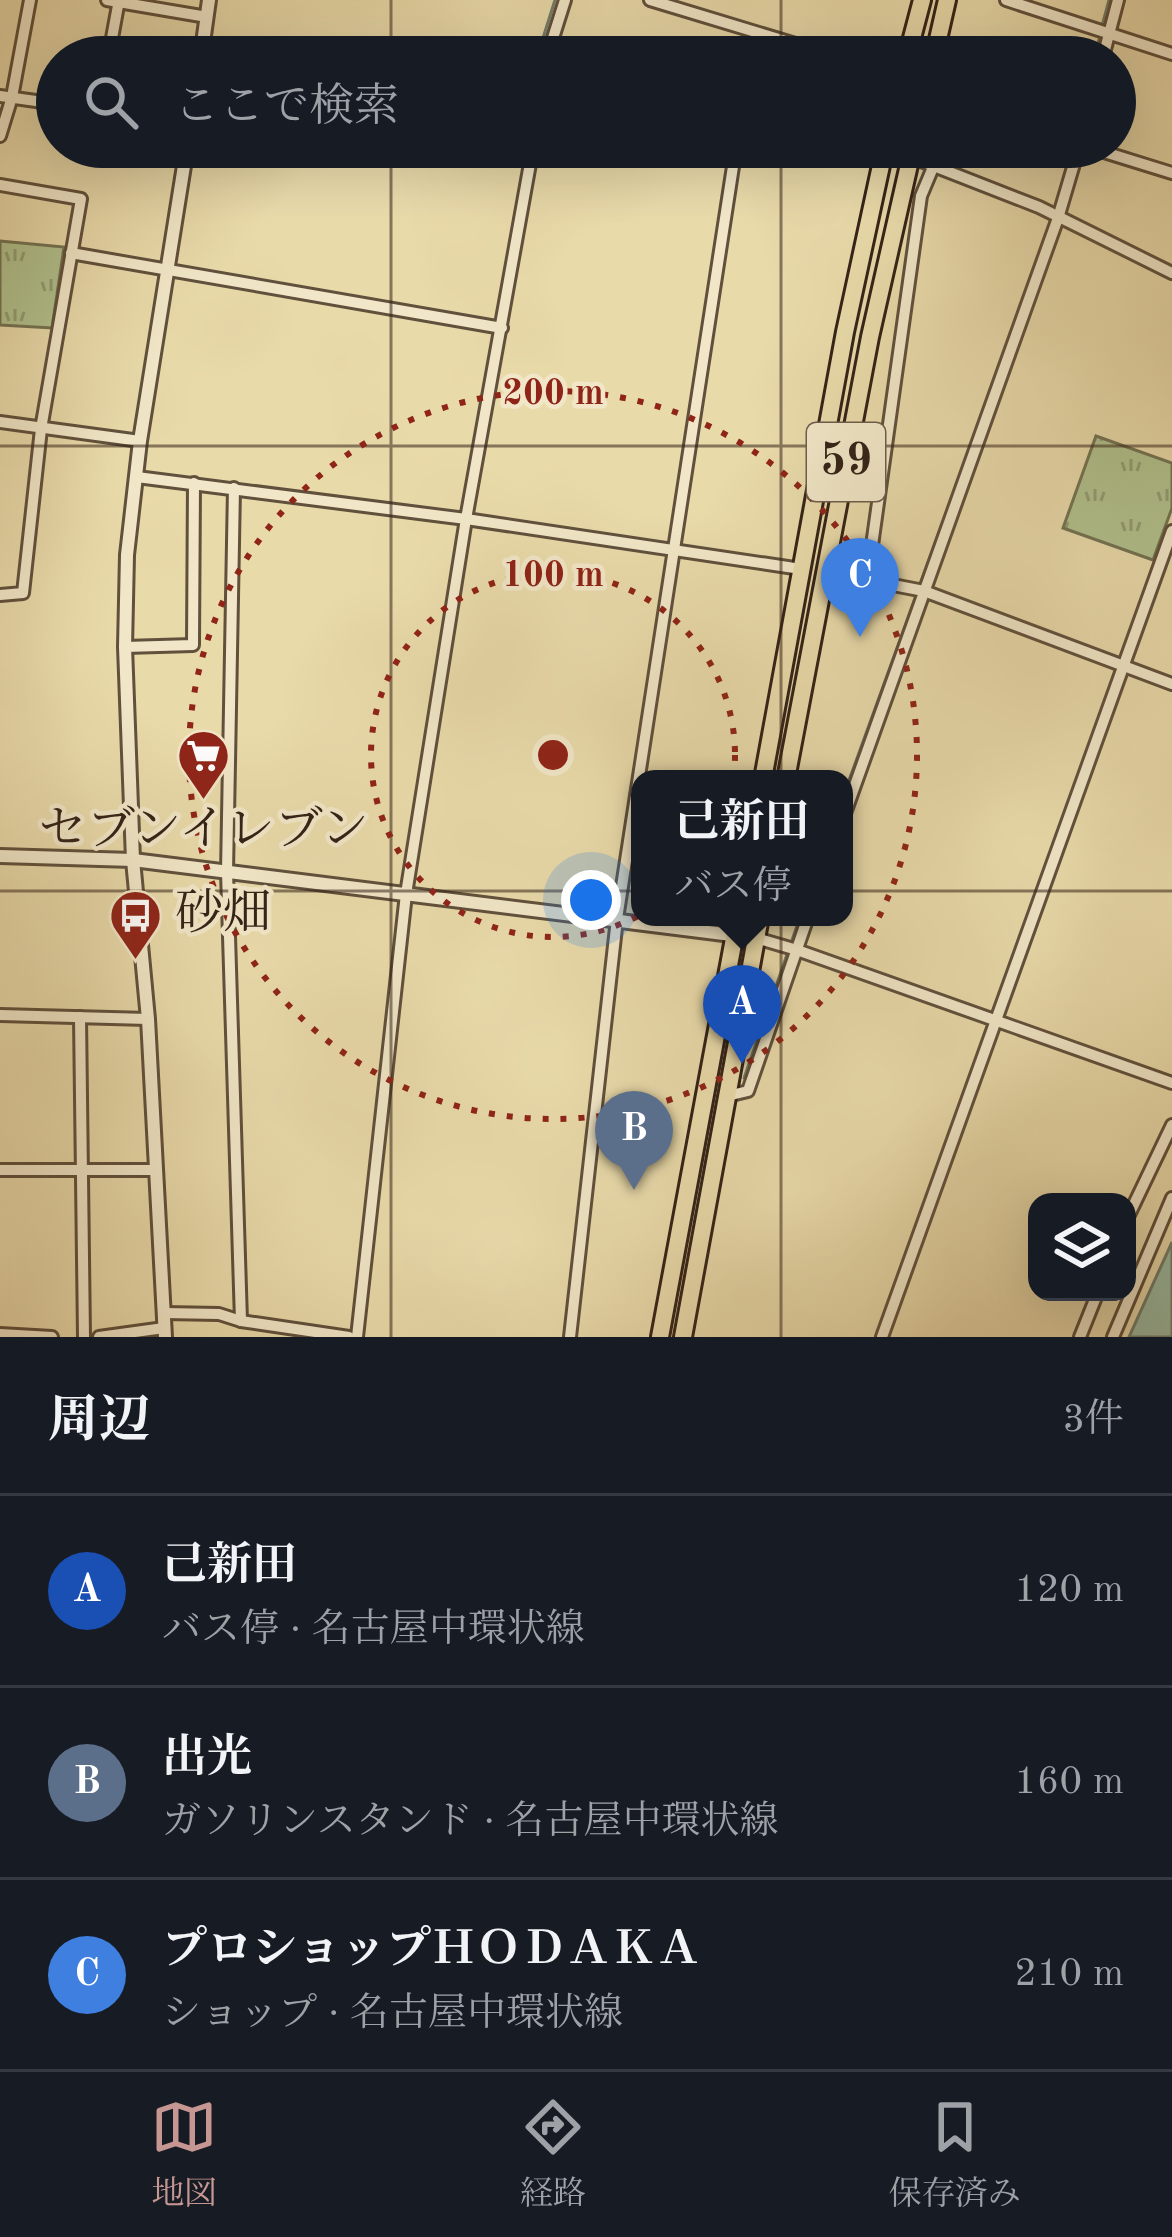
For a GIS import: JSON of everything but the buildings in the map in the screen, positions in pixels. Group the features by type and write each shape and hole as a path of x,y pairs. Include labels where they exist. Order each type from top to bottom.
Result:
{"main road":[{"path":"913,36 922,0"},
{"path":"939,36 947,0"},
{"name":"59","path":"765,770 845,332 880,168"},
{"name":"59","path":"788,770 870,337 908,168"},
{"path":"660,1337 736,926"},
{"path":"682,1337 758,926"}],"street":[{"path":"0,136 30,0"},
{"path":"204,36 209,0"},
{"path":"554,36 565,0"},
{"path":"650,0 769,36"},
{"path":"1006,0 1116,36"},
{"path":"1104,36 1118,0"},
{"path":"111,36 115,1 207,17"},
{"path":"1136,42 1172,54"},
{"path":"6,96 36,101"},
{"path":"1136,162 1172,173"},
{"path":"164,1326 148,1018 133,860 125,647 128,555 140,441 184,168"},
{"path":"99,1337 219,1314 281,1332 353,1337 406,894 466,519 529,168"},
{"path":"640,770 733,168"},
{"path":"867,581 921,196 932,168"},
{"path":"943,168 1172,273"},
{"path":"853,789 1072,168"},
{"path":"0,185 81,199 41,429 23,593 0,595"},
{"path":"71,253 502,328"},
{"path":"0,422 140,441"},
{"path":"136,477 801,568"},
{"path":"125,647 193,645 194,484"},
{"path":"234,488 227,872 241,1321"},
{"path":"882,1337 1172,531"},
{"path":"826,572 920,590 1172,684"},
{"path":"570,1337 631,828"},
{"path":"0,856 133,860 631,920"},
{"path":"736,926 756,938 1172,1083"},
{"path":"727,1096 748,1091 792,948 803,926"},
{"path":"0,1016 148,1018"},
{"path":"80,1017 84,1337"},
{"path":"1136,1200 1172,1125"},
{"path":"0,1170 156,1170"},
{"path":"1113,1337 1172,1198"},
{"path":"1080,1337 1094,1301"},
{"path":"0,1334 52,1337"}],"green space":[{"path":"0,241 64,247 52,328 0,325"},
{"path":"1096,436 1172,463 1172,508 1153,560 1063,528"}],"shaded area":[{"path":"1172,1242 1172,1337 1129,1337"}],"waterway":[{"path":"544,36 555,0"},
{"path":"1102,26 1109,0"},
{"path":"1058,200 1066,168"},
{"path":"920,584 983,413"},
{"path":"853,770 917,593"},
{"path":"744,1078 797,926"}],"place":[{"name":"プロショップＨＯＤＡＫＡ","path":"860,637"},
{"name":"セブンイレブン","path":"204,801"},
{"name":"砂畑","path":"136,961"},
{"name":"己新田","path":"742,1064"},
{"name":"出光","path":"634,1190"}]}
